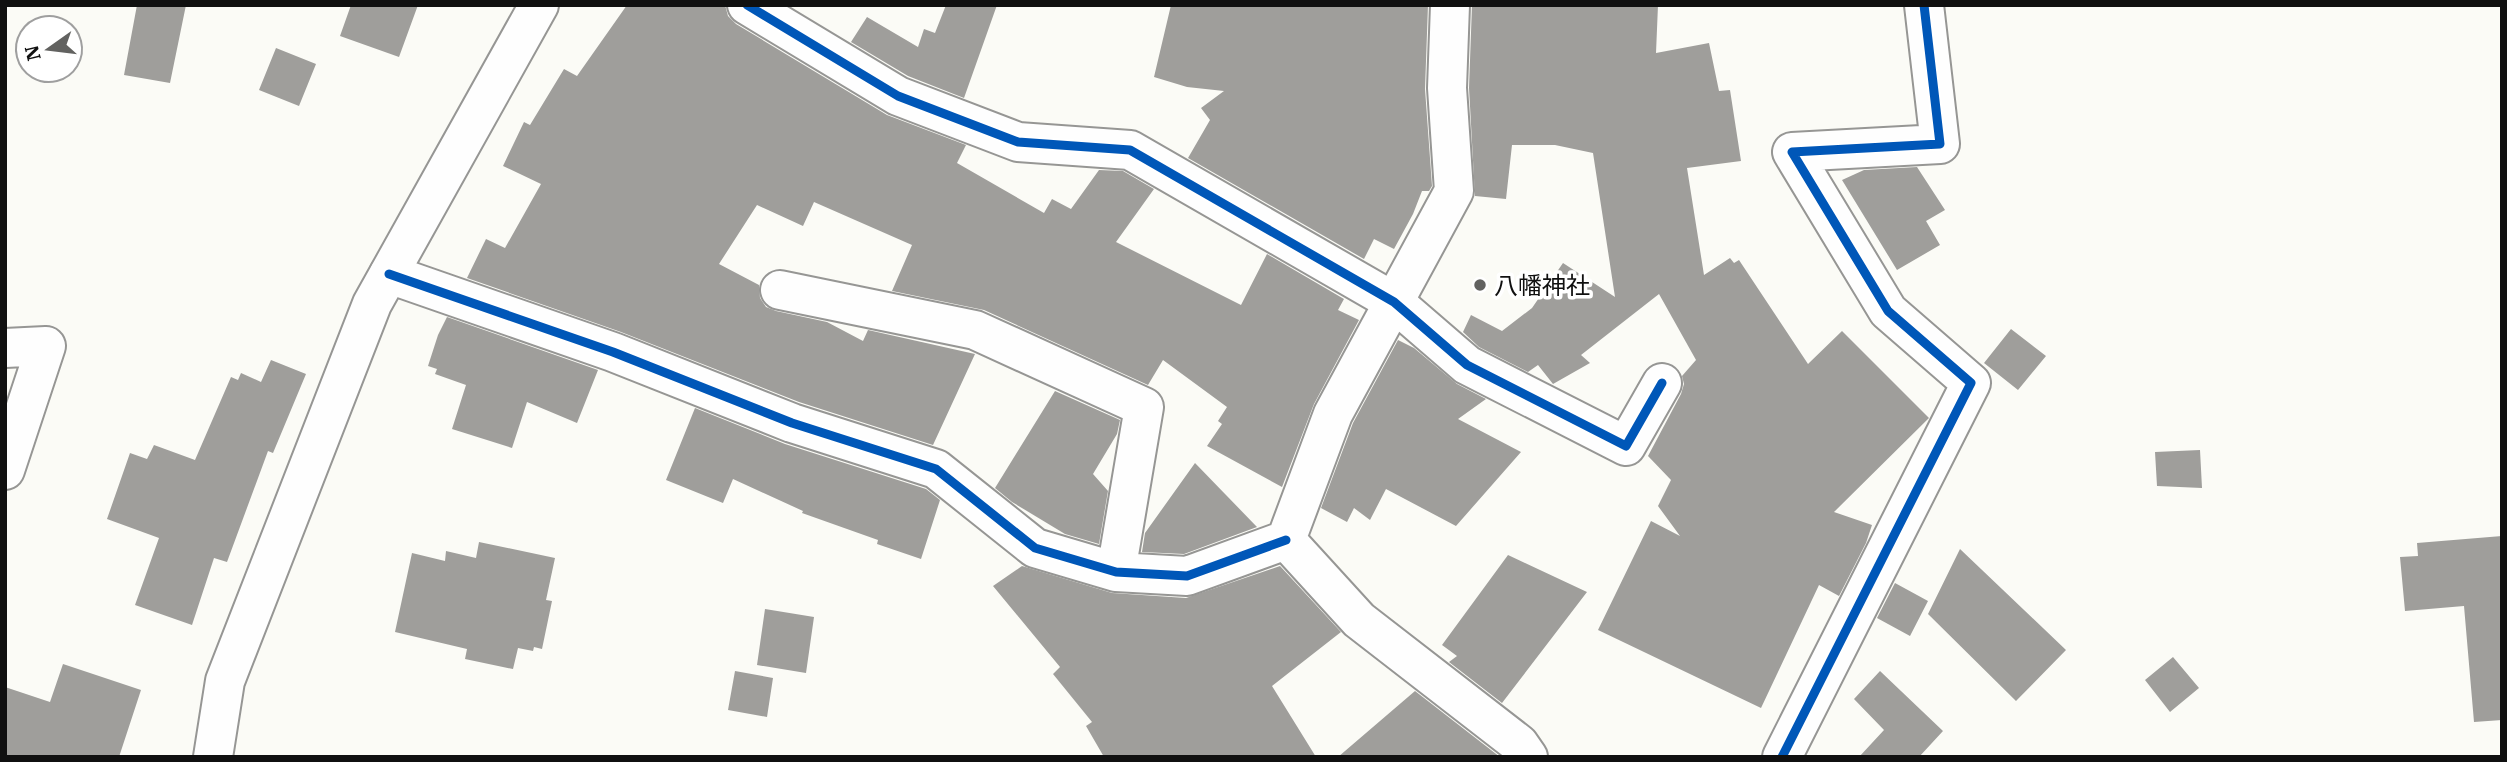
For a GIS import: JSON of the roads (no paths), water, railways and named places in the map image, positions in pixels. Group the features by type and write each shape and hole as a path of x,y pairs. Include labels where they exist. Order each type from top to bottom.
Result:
{"street":[{"path":"213,757 225,681 372,304 539,5"},
{"path":"747,5 898,96 1018,142 1130,150 1394,302 1467,365 1626,446 1662,383"},
{"path":"389,274 613,352 792,424 936,469 1035,548 1116,572 1187,576 1286,540 1333,414 1454,191 1447,88 1450,5"},
{"path":"1782,757 1971,383 1888,311 1792,152 1940,144 1924,5"},
{"path":"780,290 975,330 1144,407 1116,572"},
{"path":"5,348 47,346 5,470"},
{"path":"1286,540 1359,620 1519,744 1528,757"}],"place":[{"name":"八幡神社","path":"1480,285"}]}
